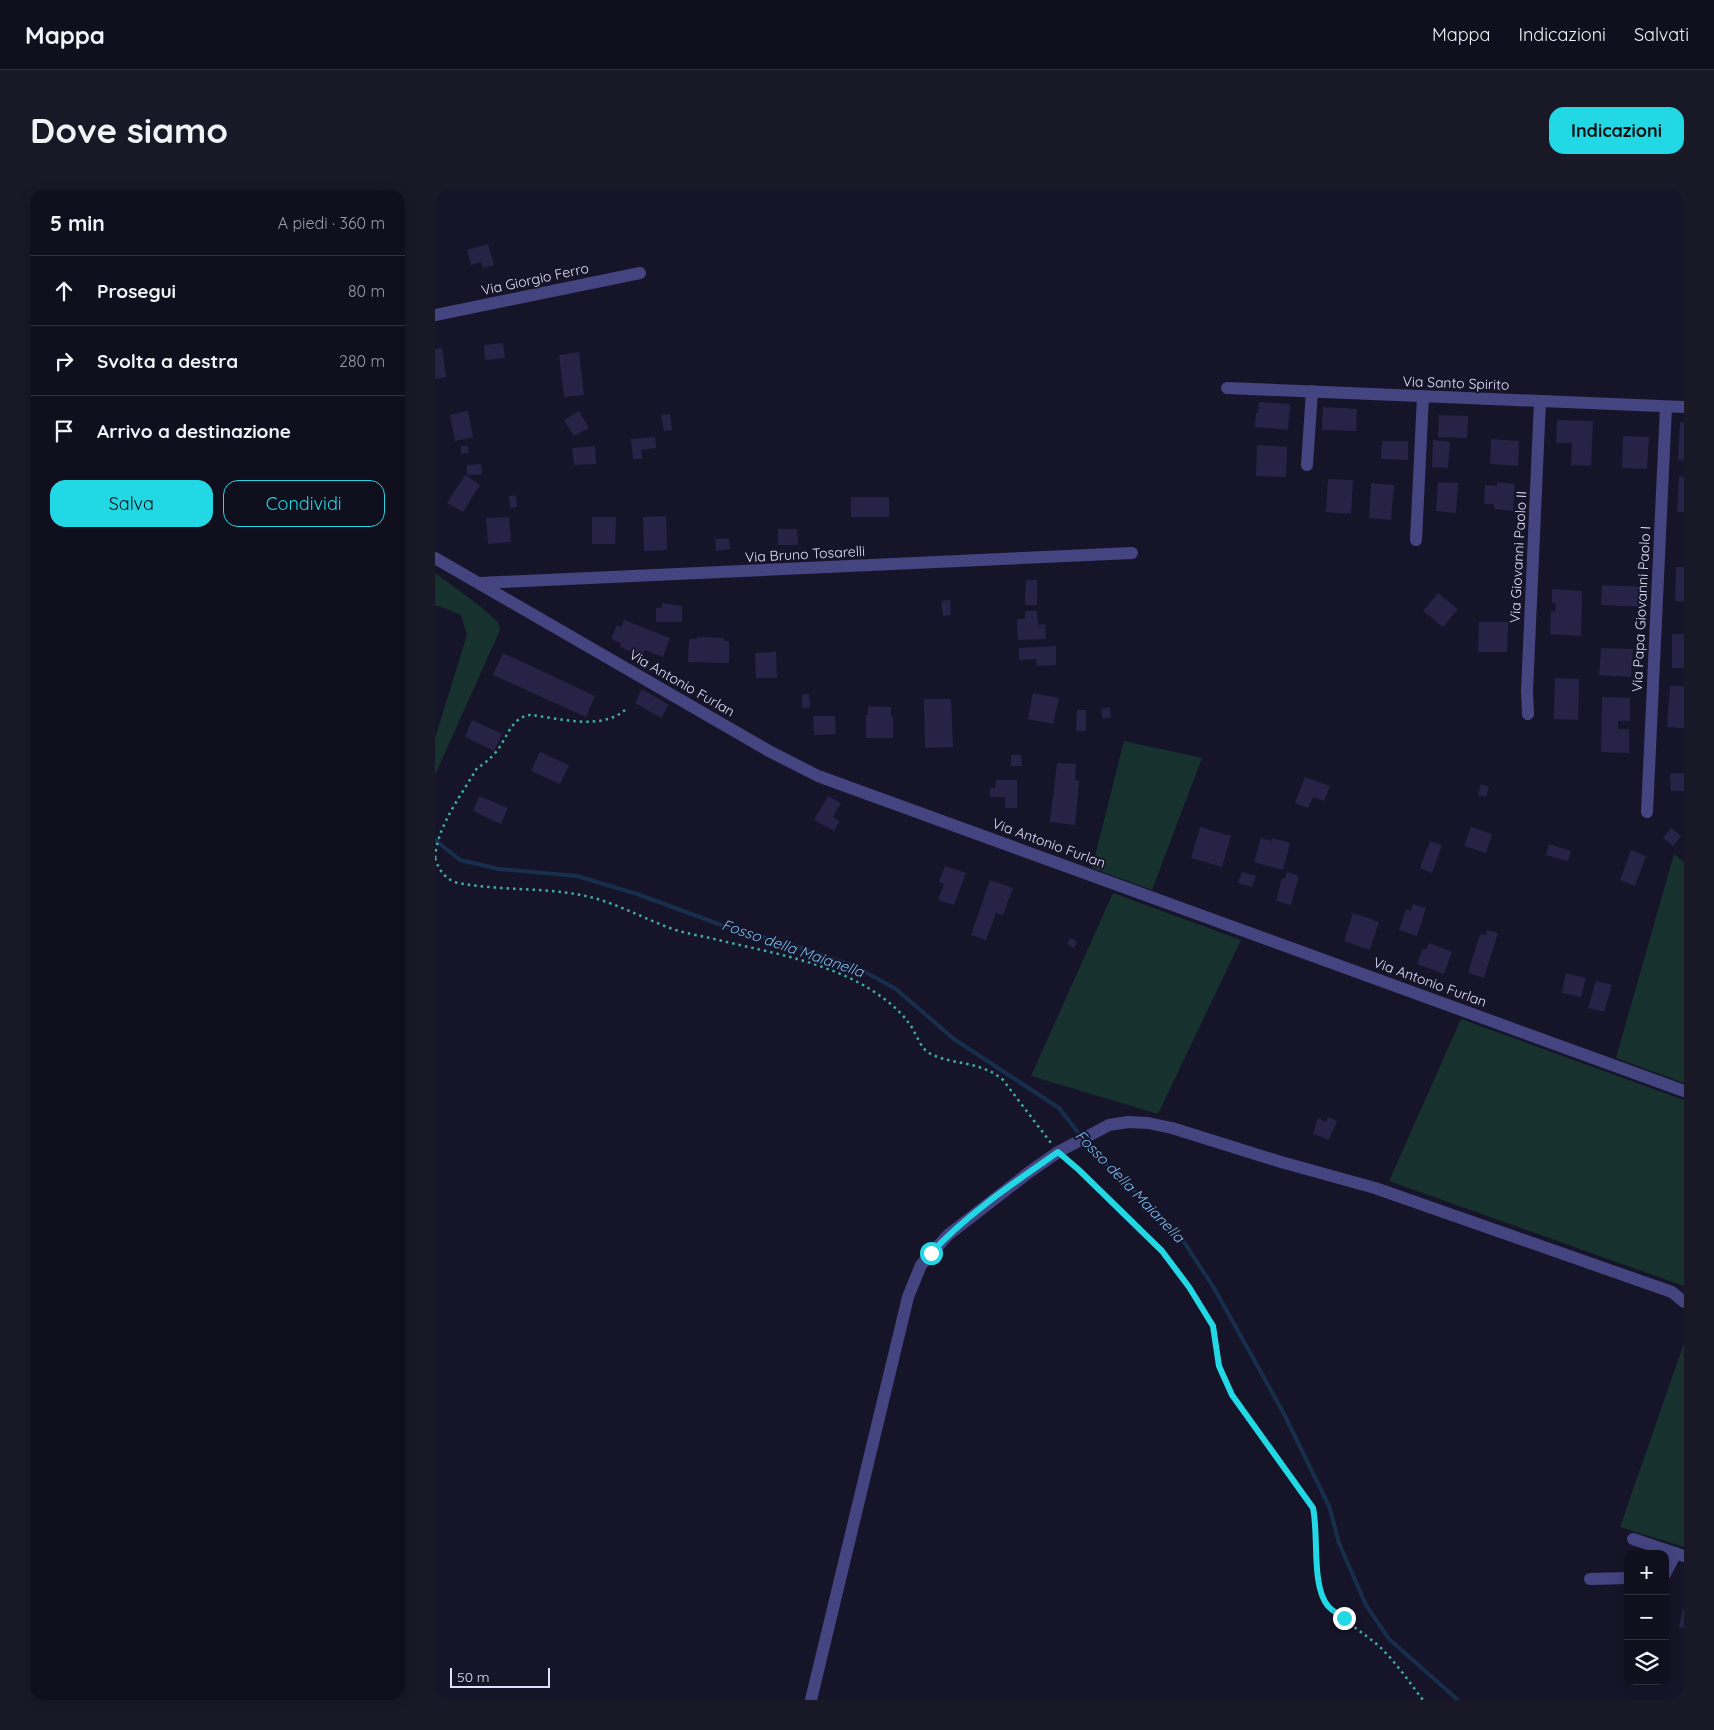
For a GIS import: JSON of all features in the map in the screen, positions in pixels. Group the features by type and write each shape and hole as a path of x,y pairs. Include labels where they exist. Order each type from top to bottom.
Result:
{"street":[{"name":"Via Giorgio Ferro","path":"435,315 640,273"},
{"name":"Via Santo Spirito","path":"1227,388 1684,407"},
{"path":"1307,465 1312,391"},
{"path":"1416,540 1423,396"},
{"name":"Via Giovanni Paolo II","path":"1528,714 1527,691 1540,401"},
{"name":"Via Papa Giovanni Paolo I","path":"1647,812 1666,407"},
{"name":"Via Bruno Tosarelli","path":"480,583 1132,553"},
{"name":"Via Antonio Furlan","path":"435,558 769,751 818,776 1684,1091"},
{"path":"811,1700 914,1278 921,1265 948,1235 1058,1152 1109,1125 1128,1122 1148,1123 1172,1128 1281,1162 1375,1188 1672,1292 1684,1302"},
{"path":"1633,1539 1680,1555 1669,1569"},
{"path":"1590,1579 1624,1578"}],"path":[{"path":"625,710 617,717 592,722 530,714 517,720 497,751 477,768 440,832 435,858 439,869 446,878 454,882 543,889 597,898 671,928 816,964 865,986 896,1010 907,1020 927,1052 939,1057 978,1066 993,1072 1003,1080 1058,1152 1162,1251 1189,1287 1213,1326 1219,1366 1232,1395 1313,1508 1317,1574 1322,1594 1328,1606 1367,1635 1383,1650 1423,1700"}],"green space":[{"path":"435,573 480,606 498,622 500,630 435,775 435,738 467,635 461,615 435,606"},
{"path":"1124,741 1202,758 1152,890 1092,868"},
{"path":"1674,854 1684,862 1684,1083 1616,1058"},
{"path":"1113,893 1241,940 1158,1114 1031,1076"},
{"path":"1461,1019 1684,1100 1684,1286 1389,1181"},
{"path":"1684,1343 1684,1547 1620,1527"}],"building":[{"path":"488,244 494,265 483,268 481,262 471,265 467,250"},
{"path":"503,343 505,358 485,360 484,345"},
{"path":"442,348 446,377 435,379 435,349"},
{"path":"579,352 584,395 564,397 559,355"},
{"path":"1259,402 1290,404 1288,430 1255,427"},
{"path":"1323,407 1357,409 1356,431 1322,430"},
{"path":"468,411 473,437 455,441 450,415"},
{"path":"579,411 589,428 574,436 564,420"},
{"path":"670,414 672,430 664,431 661,415"},
{"path":"1439,415 1468,416 1467,438 1438,437"},
{"path":"1557,420 1593,421 1591,466 1571,465 1572,443 1556,443"},
{"path":"1680,422 1684,422 1684,461 1678,460"},
{"path":"1623,436 1649,437 1647,469 1622,468"},
{"path":"655,437 656,448 641,450 642,459 633,459 631,439"},
{"path":"1491,439 1519,441 1518,466 1490,464"},
{"path":"1433,440 1450,442 1448,468 1432,467"},
{"path":"1382,441 1408,441 1408,460 1381,459"},
{"path":"1257,445 1287,447 1286,477 1256,476"},
{"path":"461,446 468,446 469,453 461,454"},
{"path":"595,446 596,464 574,465 572,448"},
{"path":"481,464 482,474 467,475 467,465"},
{"path":"465,475 480,485 463,512 447,503"},
{"path":"1679,476 1684,477 1684,512 1677,512"},
{"path":"1328,479 1353,480 1351,514 1326,512"},
{"path":"1438,482 1458,483 1456,513 1436,511"},
{"path":"1497,482 1515,484 1513,511 1494,509 1494,504 1484,504 1485,485 1497,486"},
{"path":"1371,483 1394,485 1391,520 1369,518"},
{"path":"516,495 517,507 510,508 509,496"},
{"path":"851,497 889,497 889,517 851,517"},
{"path":"666,516 667,550 644,551 643,517"},
{"path":"509,517 511,542 488,544 486,518"},
{"path":"592,517 616,517 615,544 592,544"},
{"path":"778,529 797,529 798,545 778,545"},
{"path":"729,538 730,549 716,551 715,539"},
{"path":"1676,567 1684,567 1684,602 1675,601"},
{"path":"1026,580 1037,580 1037,605 1025,605"},
{"path":"1602,585 1644,587 1643,607 1601,605"},
{"path":"1552,589 1582,591 1581,636 1550,634 1551,611 1555,612 1556,603 1552,603"},
{"path":"1438,593 1458,609 1443,627 1423,611"},
{"path":"950,600 951,615 943,616 941,601"},
{"path":"662,603 682,606 682,622 656,622 656,608 662,608"},
{"path":"1025,611 1037,611 1038,625 1045,624 1046,639 1018,640 1017,619 1025,619"},
{"path":"624,620 670,638 663,657 645,650 642,656 620,647 621,643 611,639 617,625 621,627"},
{"path":"1479,622 1508,622 1507,652 1478,652"},
{"path":"1672,634 1684,634 1684,668 1672,668"},
{"path":"697,637 724,638 724,641 729,641 729,663 688,662 689,639 697,639"},
{"path":"1056,646 1056,665 1037,666 1036,659 1019,660 1019,648"},
{"path":"1601,648 1633,649 1631,677 1599,675"},
{"path":"776,652 777,678 756,678 755,653"},
{"path":"503,653 595,696 586,717 493,675"},
{"path":"1555,678 1579,679 1578,720 1554,719"},
{"path":"1670,686 1684,686 1684,728 1667,727"},
{"path":"642,689 669,705 661,718 635,703"},
{"path":"1033,693 1059,698 1053,724 1028,719"},
{"path":"809,694 810,708 802,708 802,695"},
{"path":"1602,697 1630,698 1630,721 1618,721 1618,729 1629,729 1629,753 1601,752"},
{"path":"924,699 951,699 953,747 925,748"},
{"path":"868,706 891,707 893,738 866,738"},
{"path":"1110,707 1111,717 1103,719 1101,709"},
{"path":"1077,710 1086,710 1086,731 1076,731"},
{"path":"813,716 835,716 836,734 814,735"},
{"path":"472,720 502,734 494,751 465,737"},
{"path":"540,752 569,765 560,784 531,771"},
{"path":"1011,755 1021,755 1022,766 1011,766"},
{"path":"1057,763 1076,764 1075,780 1079,781 1075,825 1050,822"},
{"path":"1684,773 1684,791 1671,791 1670,774"},
{"path":"1305,777 1330,786 1324,801 1313,797 1308,808 1295,803"},
{"path":"996,780 1017,780 1017,808 1005,808 1005,797 990,797 990,788 995,788"},
{"path":"1481,784 1489,787 1486,797 1478,795"},
{"path":"479,796 508,808 501,824 473,811"},
{"path":"828,796 841,803 833,817 840,821 834,831 814,820"},
{"path":"1200,827 1231,836 1222,867 1191,858"},
{"path":"1471,827 1492,834 1486,853 1464,846"},
{"path":"1671,828 1681,836 1673,846 1663,838"},
{"path":"1261,838 1272,841 1272,838 1290,843 1283,870 1254,862"},
{"path":"1430,841 1442,845 1432,873 1420,868"},
{"path":"1549,844 1571,851 1568,861 1546,855"},
{"path":"1631,850 1646,856 1635,886 1620,880"},
{"path":"945,866 966,873 954,905 938,900 944,884 939,882"},
{"path":"1242,872 1256,876 1252,887 1238,883"},
{"path":"1287,872 1299,876 1291,905 1276,901 1282,878 1285,878"},
{"path":"990,880 1013,888 1003,915 996,913 986,940 971,935"},
{"path":"1413,904 1426,908 1417,936 1399,930 1406,909 1411,911"},
{"path":"1353,913 1379,922 1370,950 1344,941"},
{"path":"1487,930 1498,933 1484,978 1468,973 1480,934 1486,935"},
{"path":"1070,938 1077,941 1074,948 1067,944"},
{"path":"1429,943 1452,952 1444,974 1417,964 1423,948 1426,950"},
{"path":"1566,973 1586,978 1581,997 1562,993"},
{"path":"1596,981 1612,985 1604,1012 1588,1008"},
{"path":"1328,1117 1337,1121 1329,1140 1313,1134 1318,1118 1326,1122"},
{"path":"1684,1609 1684,1628 1679,1627"}],"waterway":[{"name":"Fosso della Maianella","path":"435,840 460,860 499,869 577,876 637,894 724,926 798,947 856,967 896,989 954,1039 1059,1108 1094,1153 1182,1239 1214,1288 1283,1412 1329,1506 1339,1543 1366,1605 1389,1639 1458,1700"}],"route":[{"path":"931,1253 948,1235 1058,1152 1079,1170 1162,1251 1189,1287 1213,1326 1219,1366 1232,1395 1313,1508 1317,1574 1322,1594 1328,1606 1344,1618"}]}
